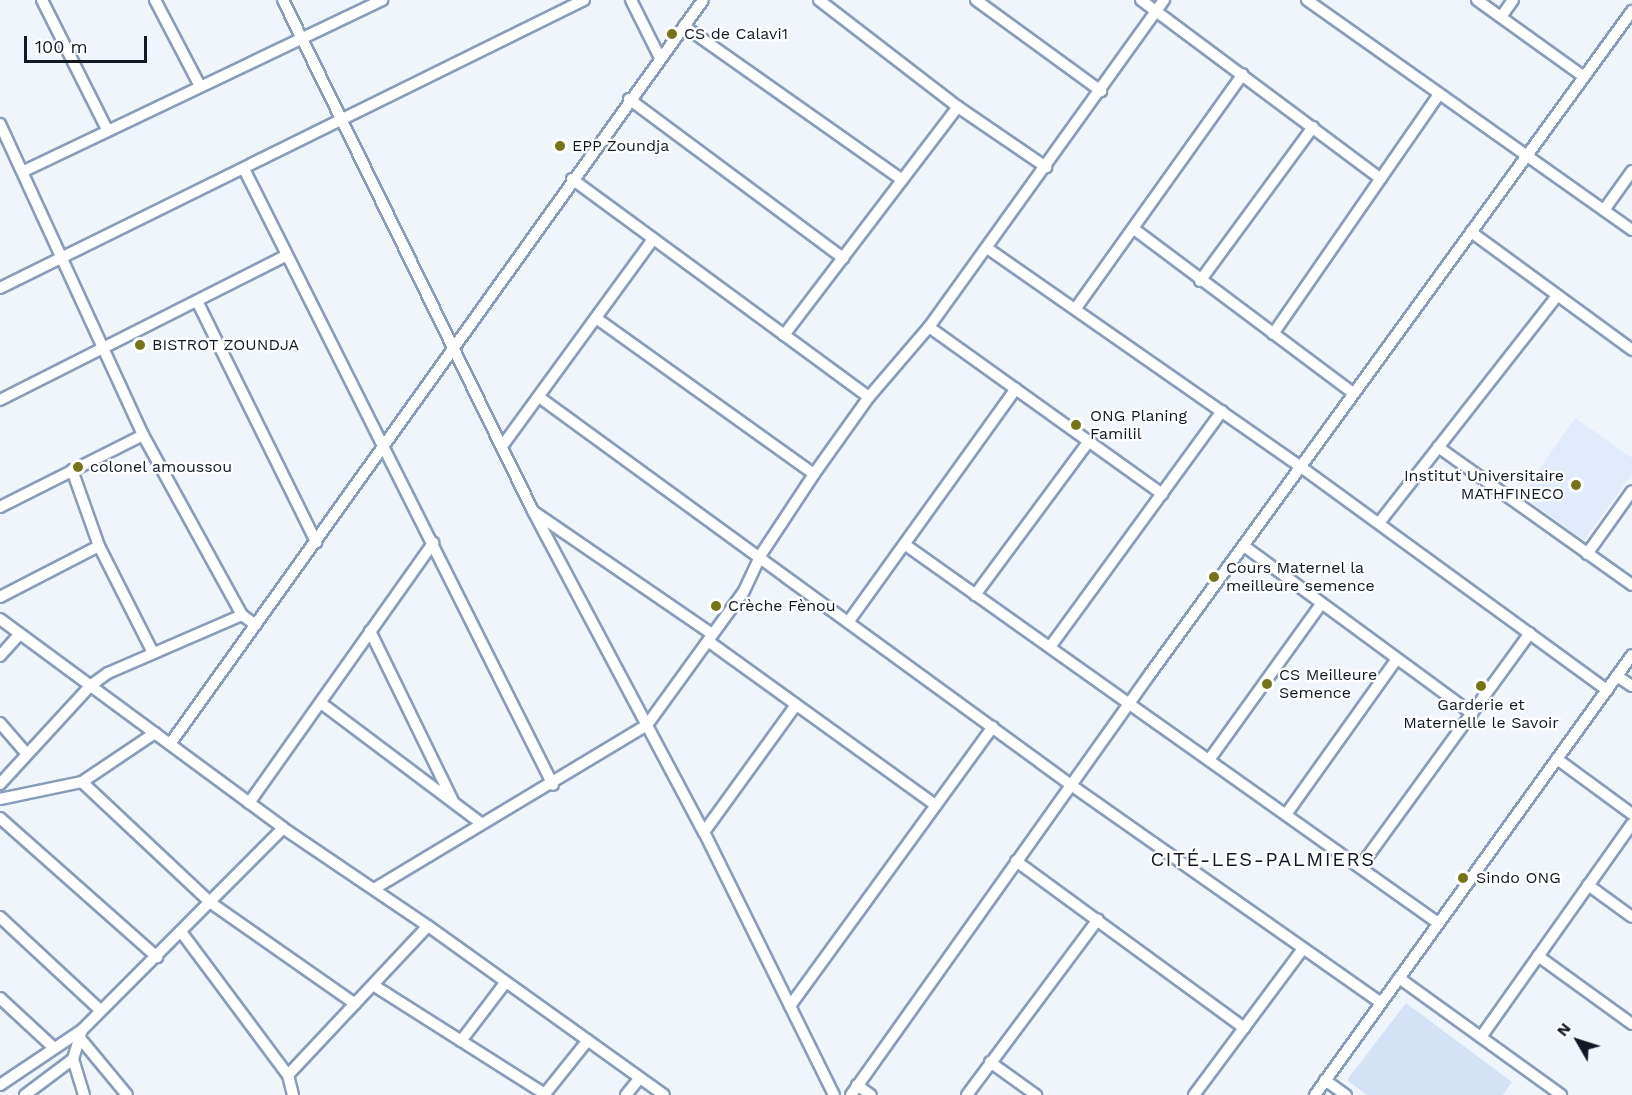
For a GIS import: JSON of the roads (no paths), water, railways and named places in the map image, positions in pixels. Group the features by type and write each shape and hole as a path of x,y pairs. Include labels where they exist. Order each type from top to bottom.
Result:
{"street":[{"path":"42,0 107,129"},
{"path":"155,0 199,84"},
{"path":"283,0 503,445 532,511 704,832 834,1095"},
{"path":"24,171 199,84 382,0"},
{"path":"0,288 584,0"},
{"path":"631,0 660,58"},
{"path":"170,744 384,447 629,99 703,0"},
{"path":"976,0 1101,91"},
{"path":"1141,0 1381,179"},
{"path":"374,889 647,725 744,591 760,556 814,474 869,397 929,327 1046,168 1164,0"},
{"path":"1307,0 1438,96 1632,230"},
{"path":"1477,0 1584,77"},
{"path":"1501,17 1513,0"},
{"path":"824,1 958,106 1046,168"},
{"path":"851,1095 1016,861 1353,393 1632,11"},
{"path":"684,26 902,180"},
{"path":"1076,308 1243,74"},
{"path":"1272,334 1438,96"},
{"path":"629,99 843,258"},
{"path":"784,335 958,106"},
{"path":"0,124 24,171 102,349 143,435 242,615 256,625"},
{"path":"1200,281 1313,127"},
{"path":"244,169 285,256 433,543 552,784"},
{"path":"1604,210 1632,171"},
{"path":"572,179 652,241 869,397"},
{"path":"1134,229 1200,281 1353,393"},
{"path":"1471,232 1632,350"},
{"path":"503,445 652,241"},
{"path":"987,248 1301,467 1607,690"},
{"path":"0,400 198,303 285,256"},
{"path":"1379,524 1557,296"},
{"path":"198,303 316,542"},
{"path":"596,318 814,474"},
{"path":"929,327 1162,494"},
{"path":"849,621 907,546 957,467 1016,389"},
{"path":"539,396 1071,785 1381,1003"},
{"path":"1050,647 1222,411"},
{"path":"0,507 143,435"},
{"path":"975,595 1089,441"},
{"path":"1437,447 1632,585"},
{"path":"72,470 99,546 153,653"},
{"path":"1587,554 1632,491"},
{"path":"532,511 710,638 796,705 935,805"},
{"path":"249,803 433,543"},
{"path":"0,597 99,546"},
{"path":"907,546 1050,647 1128,706 1287,813 1438,923"},
{"path":"1244,546 1471,713"},
{"path":"1209,760 1321,604"},
{"path":"0,784 26,753 90,686 153,653 242,615"},
{"path":"0,619 283,828 428,926 664,1095"},
{"path":"370,631 455,804"},
{"path":"1360,867 1530,633"},
{"path":"0,656 19,635"},
{"path":"1315,1095 1632,655"},
{"path":"1287,813 1396,660"},
{"path":"1617,676 1632,687"},
{"path":"321,703 482,824"},
{"path":"704,832 796,705"},
{"path":"0,723 26,753"},
{"path":"790,1006 993,727"},
{"path":"0,799 82,782 155,733"},
{"path":"1557,759 1632,814"},
{"path":"82,782 211,903 355,1004"},
{"path":"0,818 157,957"},
{"path":"1481,1037 1632,824"},
{"path":"0,1085 20,1076 54,1048 81,1033 100,1010 182,933 283,828"},
{"path":"1016,861 1244,1028"},
{"path":"1588,885 1632,917"},
{"path":"0,918 100,1010"},
{"path":"967,1095 1098,919"},
{"path":"288,1075 428,926"},
{"path":"182,933 288,1075 293,1095"},
{"path":"1194,1095 1304,949"},
{"path":"1538,956 1632,1024"},
{"path":"1399,978 1561,1095"},
{"path":"461,1041 505,983"},
{"path":"373,985 544,1094 588,1040"},
{"path":"0,998 54,1048"},
{"path":"81,1033 73,1059 84,1095"},
{"path":"81,1033 127,1095"},
{"path":"25,1095 73,1059"},
{"path":"990,1062 1036,1095"},
{"path":"626,1095 640,1078"},
{"path":"1325,1080 1346,1095"},
{"path":"857,1085 871,1095"}],"place":[{"name":"CS de Calavi1","path":"672,34"},
{"name":"EPP Zoundja","path":"560,146"},
{"name":"BISTROT ZOUNDJA","path":"140,345"},
{"name":"ONG Planing Familil","path":"1076,425"},
{"name":"colonel amoussou","path":"78,467"},
{"name":"Institut Universitaire MATHFINECO","path":"1576,485"},
{"name":"Cours Maternel la meilleure semence","path":"1214,577"},
{"name":"Crèche Fènou","path":"716,606"},
{"name":"CS Meilleure Semence","path":"1267,684"},
{"name":"Garderie et Maternelle le Savoir","path":"1481,686"},
{"name":"Sindo ONG","path":"1463,878"}],"district":[{"name":"CITÉ-LES-PALMIERS","path":"1263,859"}]}
